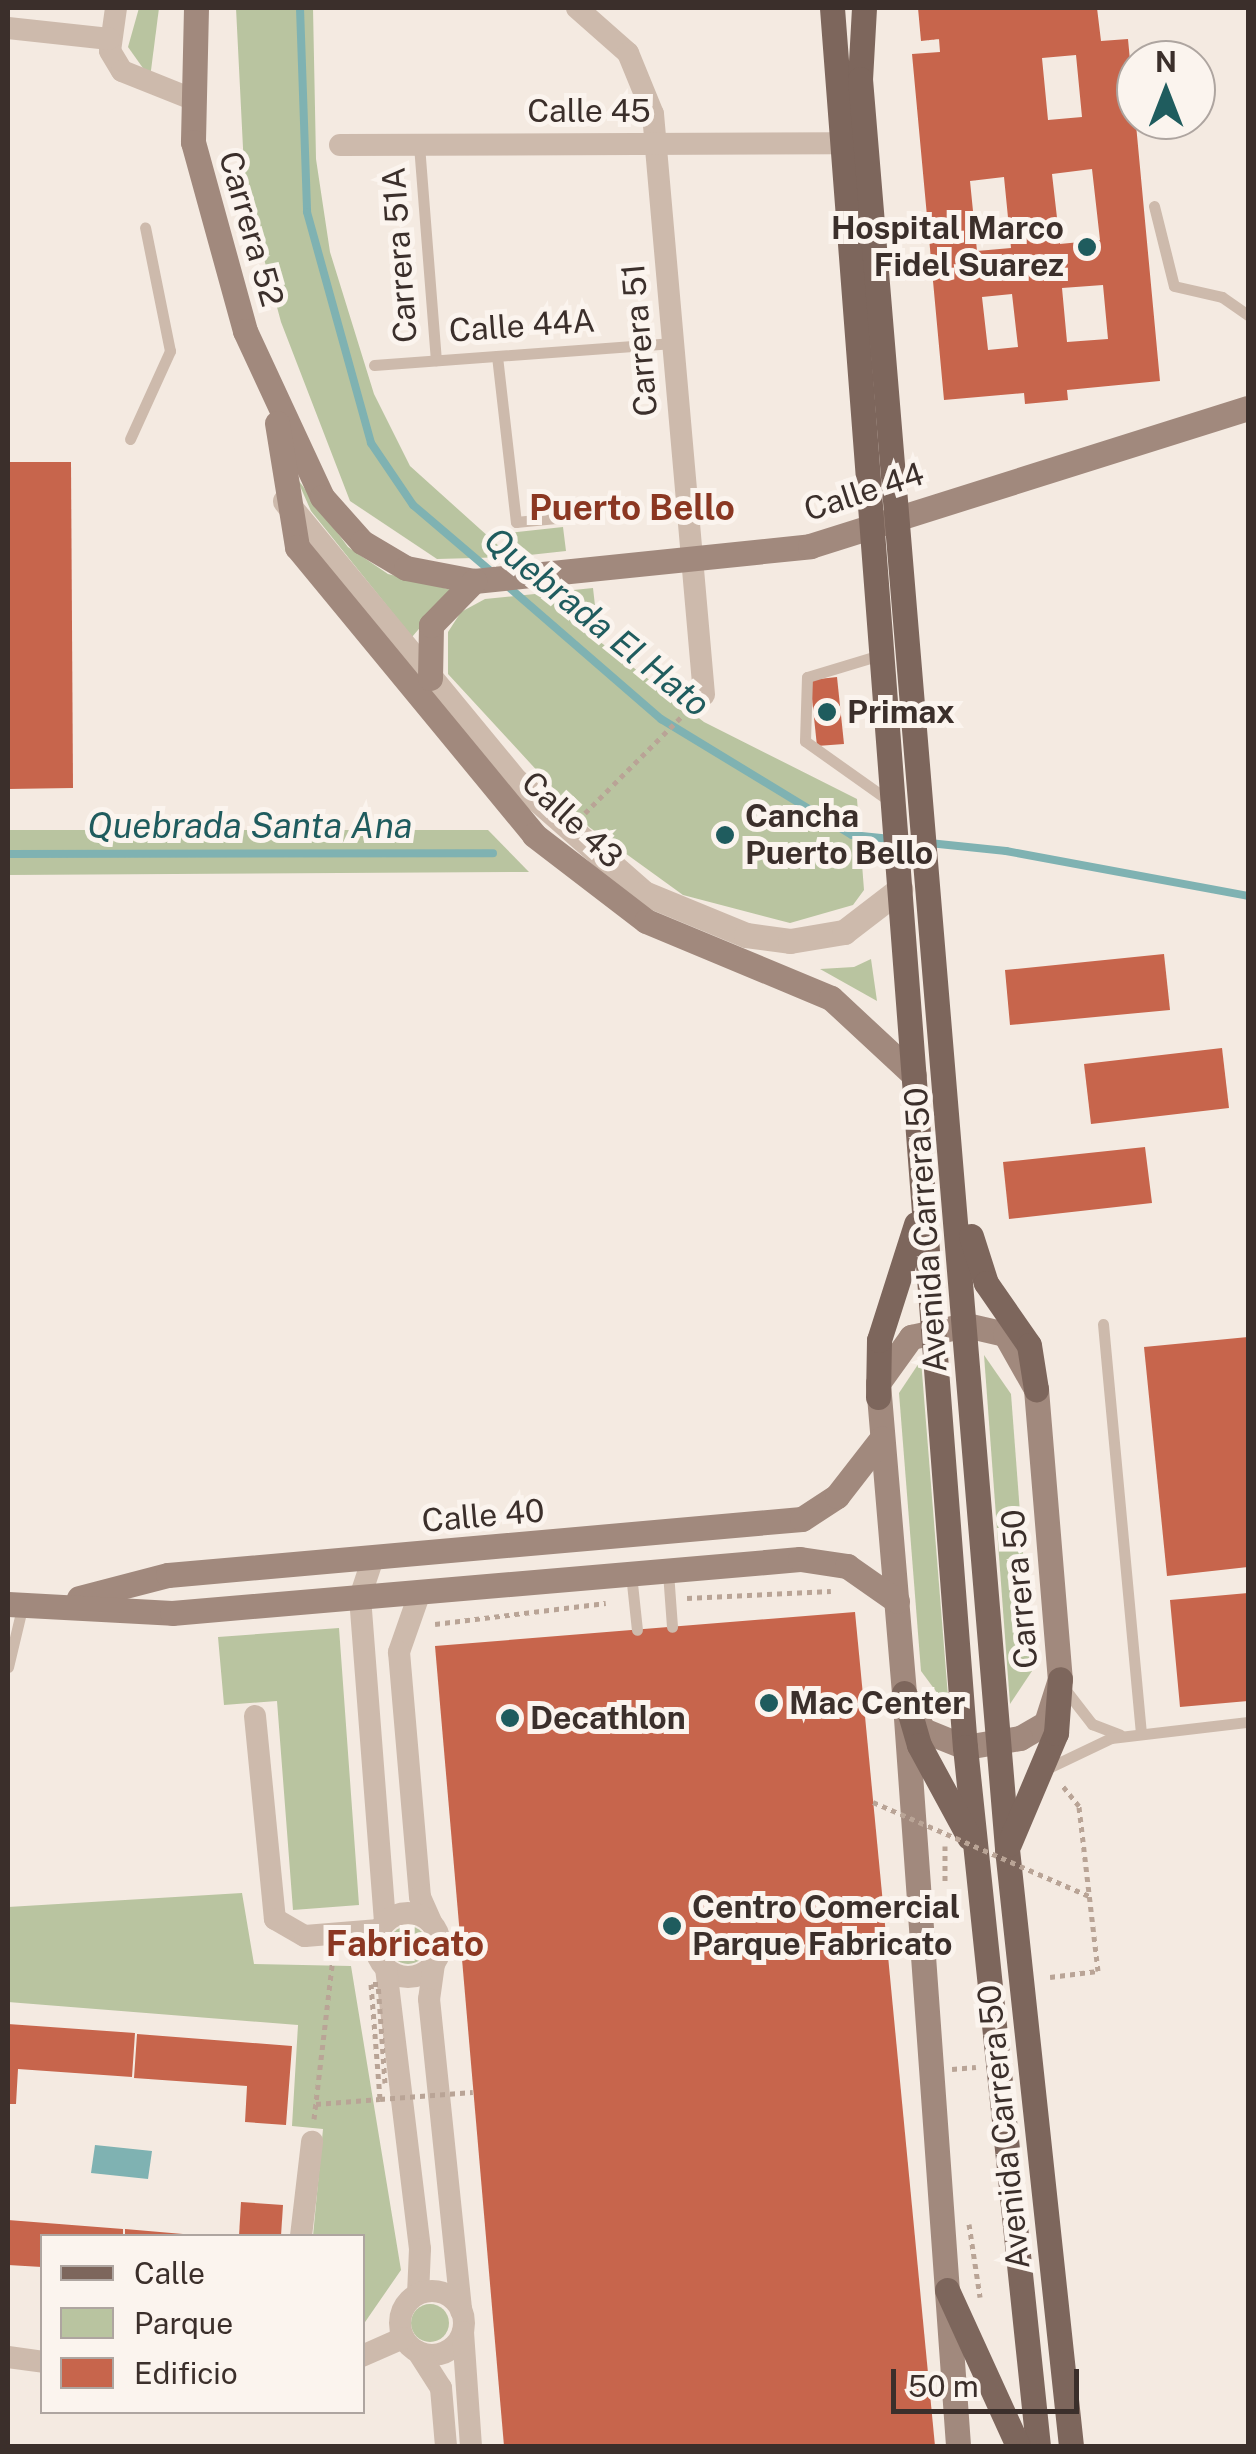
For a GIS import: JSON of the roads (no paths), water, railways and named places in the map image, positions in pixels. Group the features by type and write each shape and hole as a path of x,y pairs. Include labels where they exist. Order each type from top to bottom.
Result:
{"main road":[{"name":"Carrera 52","path":"196,8 192,99 211,227 275,403"},
{"name":"Avenida Carrera 50","path":"832,8 838,143 965,1747 1038,2446"},
{"name":"Avenida Carrera 50","path":"864,8 860,79 930,873 998,1743 1070,2446"},
{"name":"Calle 44","path":"275,403 322,498 362,542 406,568 474,581 810,546 1248,408"},
{"name":"Calle 43","path":"275,403 285,501 304,556 466,761 559,859 658,928 823,993 914,1075"},
{"path":"430,678 431,624 474,581"},
{"path":"953,1166 980,1270 1029,1345 1036,1389"},
{"path":"878,1397 879,1340 910,1255 921,1169"},
{"name":"Carrera 50","path":"966,1325 1004,1334 1036,1389 1060,1679 1046,1723 998,1743 965,1747 923,1730 904,1693 878,1397 894,1350 933,1329 966,1325"},
{"name":"Calle 40","path":"57,1604 168,1575 802,1519 837,1496 882,1438"},
{"name":"Calle 40","path":"15,1604 172,1613 668,1570 831,1560 897,1602"},
{"path":"1007,1848 1052,1780 1060,1679"},
{"path":"904,1693 919,1745 976,1850"},
{"path":"904,1693 958,2446"},
{"path":"947,2290 1018,2446"}],"street":[{"path":"116,8 109,40 122,71 192,99"},
{"name":"Carrera 51","path":"576,8 639,69 655,144 692,558 697,702"},
{"path":"8,28 109,40"},
{"name":"Calle 45","path":"340,145 838,143"},
{"name":"Calle 43","path":"285,501 430,678 566,832 678,909 790,941 844,932 899,882"},
{"path":"373,1558 360,1597 382,1926 422,2262 418,2294 400,2318 411,2345 441,2388 446,2446"},
{"path":"420,1592 399,1652 420,1897 440,1943 429,1999 472,2446"},
{"path":"255,1716 274,1919 292,1934 336,1934 382,1926 404,1913 432,1924"},
{"path":"386,1968 416,1976 434,1964"},
{"path":"301,2234 312,2142"},
{"path":"418,2294 448,2295 462,2321"},
{"path":"365,2355 411,2345 440,2354 462,2321"},
{"path":"8,2357 40,2362"}],"lane":[{"name":"Carrera 51A","path":"419,145 436,360"},
{"path":"1154,206 1174,286 1222,296 1248,315"},
{"path":"130,439 170,351 145,228"},
{"name":"Calle 44A","path":"374,365 673,343"},
{"path":"497,356 516,522 576,516"},
{"path":"880,655 806,678 805,741 893,804"},
{"path":"1103,1324 1140,1734"},
{"path":"668,1570 672,1627"},
{"path":"631,1574 637,1630"},
{"path":"8,1668 15,1604"},
{"path":"1060,1679 1085,1718 1125,1735 1248,1722"},
{"path":"1052,1780 1125,1735"}],"water":[{"path":"95,2145 152,2151 148,2179 91,2173"}],"waterway":[{"name":"Quebrada El Hato","path":"300,8 307,212 371,443 413,505 494,574"},
{"name":"Quebrada El Hato","path":"504,583 661,719 852,835 1006,851 1248,896"},
{"name":"Quebrada Santa Ana","path":"8,854 493,853"}],"place":[{"name":"Hospital Marco Fidel Suarez","path":"1087,247"},
{"name":"Primax","path":"827,712"},
{"name":"Cancha Puerto Bello","path":"725,835"},
{"name":"Mac Center","path":"769,1703"},
{"name":"Decathlon","path":"510,1718"},
{"name":"Centro Comercial Parque Fabricato","path":"672,1926"}],"district":[{"name":"Puerto Bello","path":"632,508"},
{"name":"Fabricato","path":"405,1944"}]}
